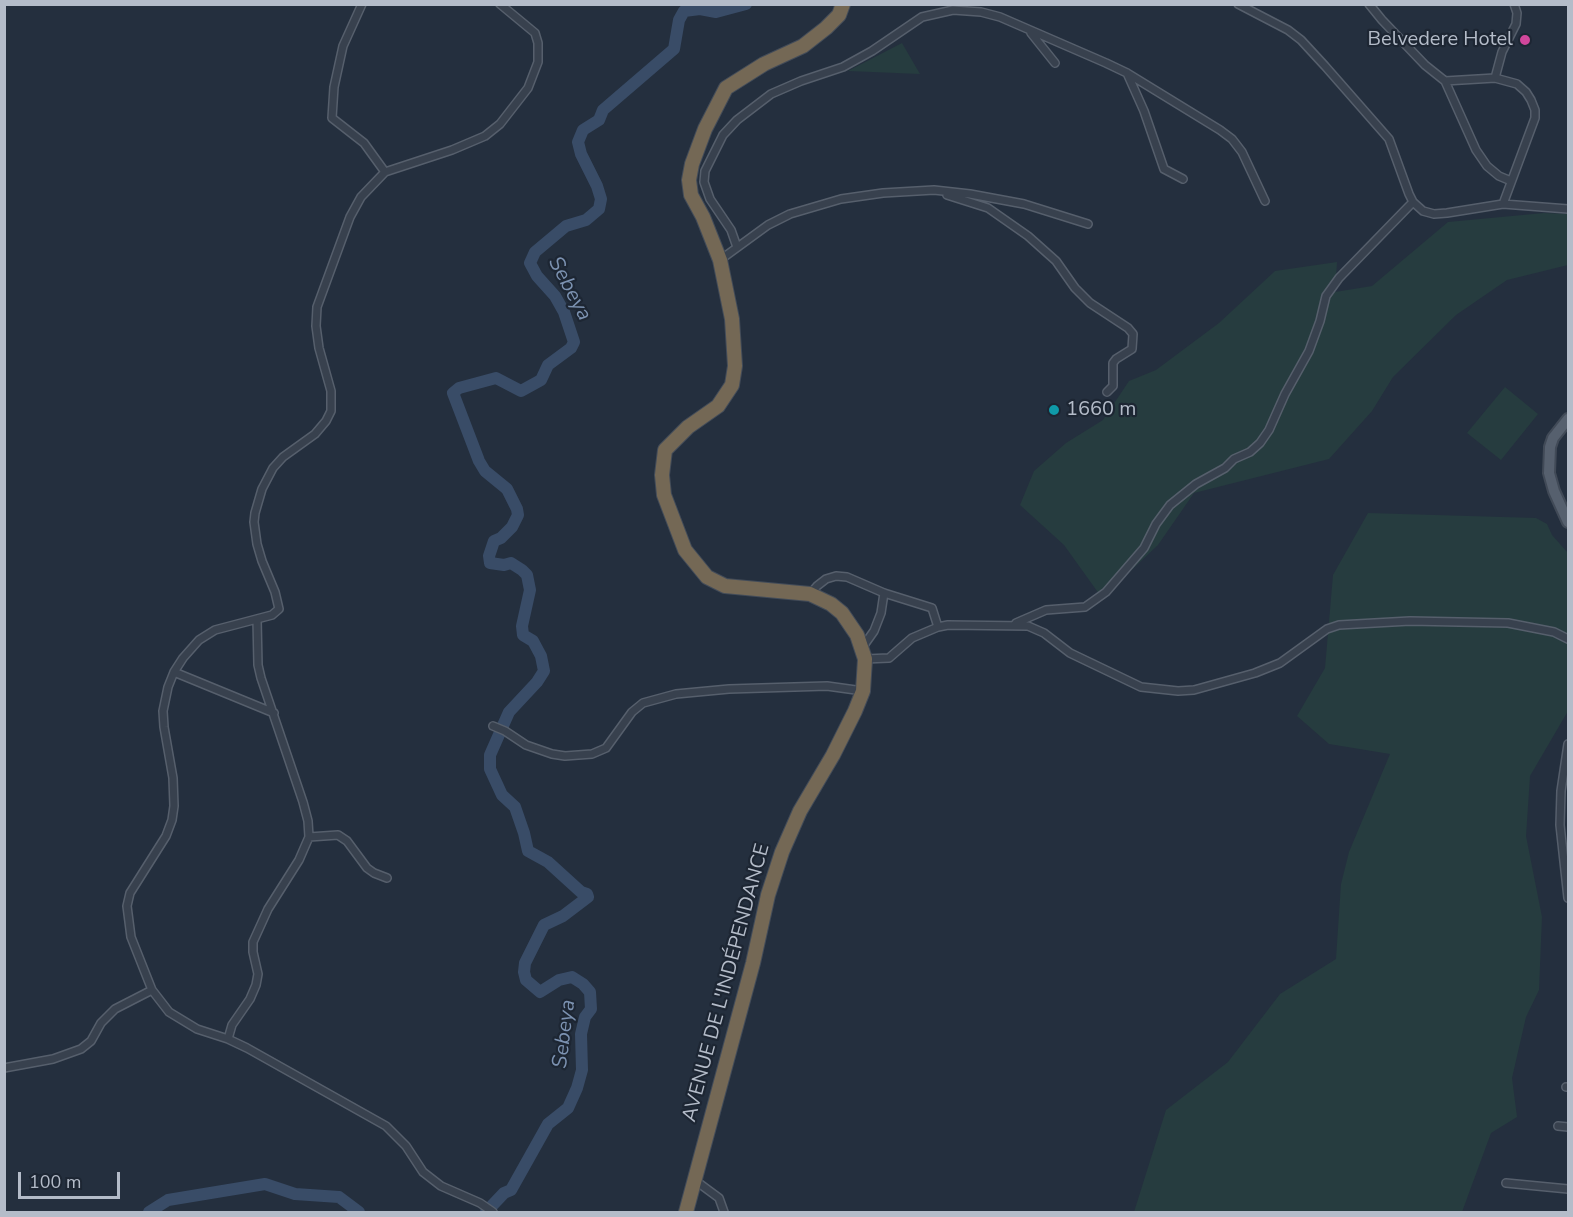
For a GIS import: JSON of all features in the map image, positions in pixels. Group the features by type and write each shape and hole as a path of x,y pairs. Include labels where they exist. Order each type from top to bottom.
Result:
{"highway":[{"name":"AVENUE DE L'INDÉPENDANCE","path":"686,1212 753,963 768,895 782,852 800,811 833,755 863,691 863,653 857,634 842,613 831,604 810,594 725,586 707,577 685,550 664,495 662,476 665,450 688,427 718,406 732,385 735,366 727,289 720,260 703,217 691,195 689,180 692,164 715,108 726,88 764,64 803,46 826,28 838,15 843,4"}],"main road":[{"path":"1569,419 1553,438 1548,473 1569,522"}],"street":[{"path":"362,4 343,46 334,87 332,118 364,143 385,172"},
{"path":"492,1212 480,1203 441,1186 423,1172 406,1146 386,1126 356,1107 315,1088 228,1039 197,1029 169,1012 152,990 131,937 127,906 130,893 166,836 172,820 173,778 163,711 174,672 199,640 215,630 257,620 272,615 279,609 279,603 257,544 254,522 261,489 273,468 315,434 331,411 331,391 319,348 316,326 317,307 350,217 362,197 385,172 452,150 485,136 500,124 528,88 538,62 538,43 535,33 500,4"},
{"path":"1238,4 1288,30 1302,40 1389,139 1413,202 1423,211 1434,214 1503,204 1569,208"},
{"path":"1369,4 1425,65 1445,81 1476,150 1487,166 1511,182"},
{"path":"1495,78 1515,24 1517,13 1514,4"},
{"path":"737,247 731,230 710,199 705,182 705,171 723,135 737,120 771,94 843,67 872,51 922,17 953,10 981,12 1000,17 1127,74 1220,130 1232,139 1242,152 1265,201"},
{"path":"1029,31 1054,63"},
{"path":"1127,74 1144,111 1164,169 1183,179"},
{"path":"1445,81 1495,78 1517,84 1526,92 1535,110 1531,133 1503,204"},
{"path":"720,260 768,225 789,214 841,199 883,193 934,190 970,194 1024,204 1088,224"},
{"path":"934,190 988,208 1004,218 1056,261 1075,288 1090,303 1128,328 1133,334 1132,349 1113,363 1113,386 1107,392"},
{"path":"1014,624 1046,610 1085,606 1106,592 1143,548 1170,505 1196,483 1225,468 1234,459 1250,452 1260,443 1269,430 1285,394 1309,351 1326,296 1345,272 1413,202"},
{"path":"810,594 826,579 836,576 853,579 884,593 932,608 938,627"},
{"path":"884,593 881,613 863,653 889,658 912,638 938,627 1014,624 1038,630 1070,653 1141,687 1178,691 1194,690 1255,673 1280,663 1327,629 1339,625 1410,621 1508,623 1554,632 1569,639"},
{"path":"228,1039 232,1025 256,986 258,974 253,942 268,909 299,860 309,837 303,802 258,665 257,620"},
{"path":"174,672 274,713"},
{"path":"499,728 526,745 552,754 565,756 592,754 606,748 632,712 644,703 676,694 729,689 827,686 863,691"},
{"path":"1569,744 1561,790 1560,825 1569,898"},
{"path":"309,837 338,835 347,841 367,868 387,878"},
{"path":"4,1068 75,1052 91,1041 101,1023 115,1009 152,990"},
{"path":"1558,1126 1569,1127"},
{"path":"696,1181 719,1197 724,1212"},
{"path":"1506,1183 1569,1189"}],"green space":[{"path":"902,43 920,74 848,71"},
{"path":"1544,213 1568,214 1568,265 1507,280 1456,315 1393,377 1372,411 1329,459 1194,493 1158,545 1102,598 1064,545 1020,505 1034,471 1066,443 1103,420 1129,381 1156,370 1219,323 1275,271 1337,262 1335,292 1372,286 1448,222"},
{"path":"1505,387 1538,414 1501,460 1467,433"},
{"path":"1368,513 1536,518 1547,524 1552,535 1568,553 1568,711 1530,776 1526,836 1542,917 1539,990 1526,1017 1512,1078 1517,1117 1491,1133 1462,1212 1134,1212 1166,1110 1228,1062 1280,994 1336,959 1341,884 1349,852 1390,754 1329,744 1297,716 1325,668 1333,575"}],"waterway":[{"name":"Sebeya","path":"486,1212 504,1193 511,1190 548,1124 568,1108 577,1088 582,1070 581,1034 585,1017 591,1009 590,992 572,977 559,980 540,992 526,980 524,972 525,963 544,925 563,916 588,897 548,862 528,851 515,807 502,795 490,769 490,755 509,712 537,682 544,671 541,656 533,641 523,635 522,626 530,590 527,575 511,563 504,565 490,563 489,556 494,541 501,538 512,527 518,515 517,509 507,489 485,471 479,461 453,393 459,388 496,378 521,391 541,380 548,365 571,348 574,342 564,312 530,263 535,252 566,226 586,220 599,209 601,199 597,186 581,154 578,142 583,130 599,120 603,110 674,49 679,20 684,11 700,9 716,12 746,4"},
{"name":"Sebeya","path":"149,1212 168,1200 265,1184 295,1194 339,1197 359,1212"}],"place":[{"name":"Belvedere Hotel","path":"1525,40"},
{"name":"1660 m","path":"1054,410"}]}
